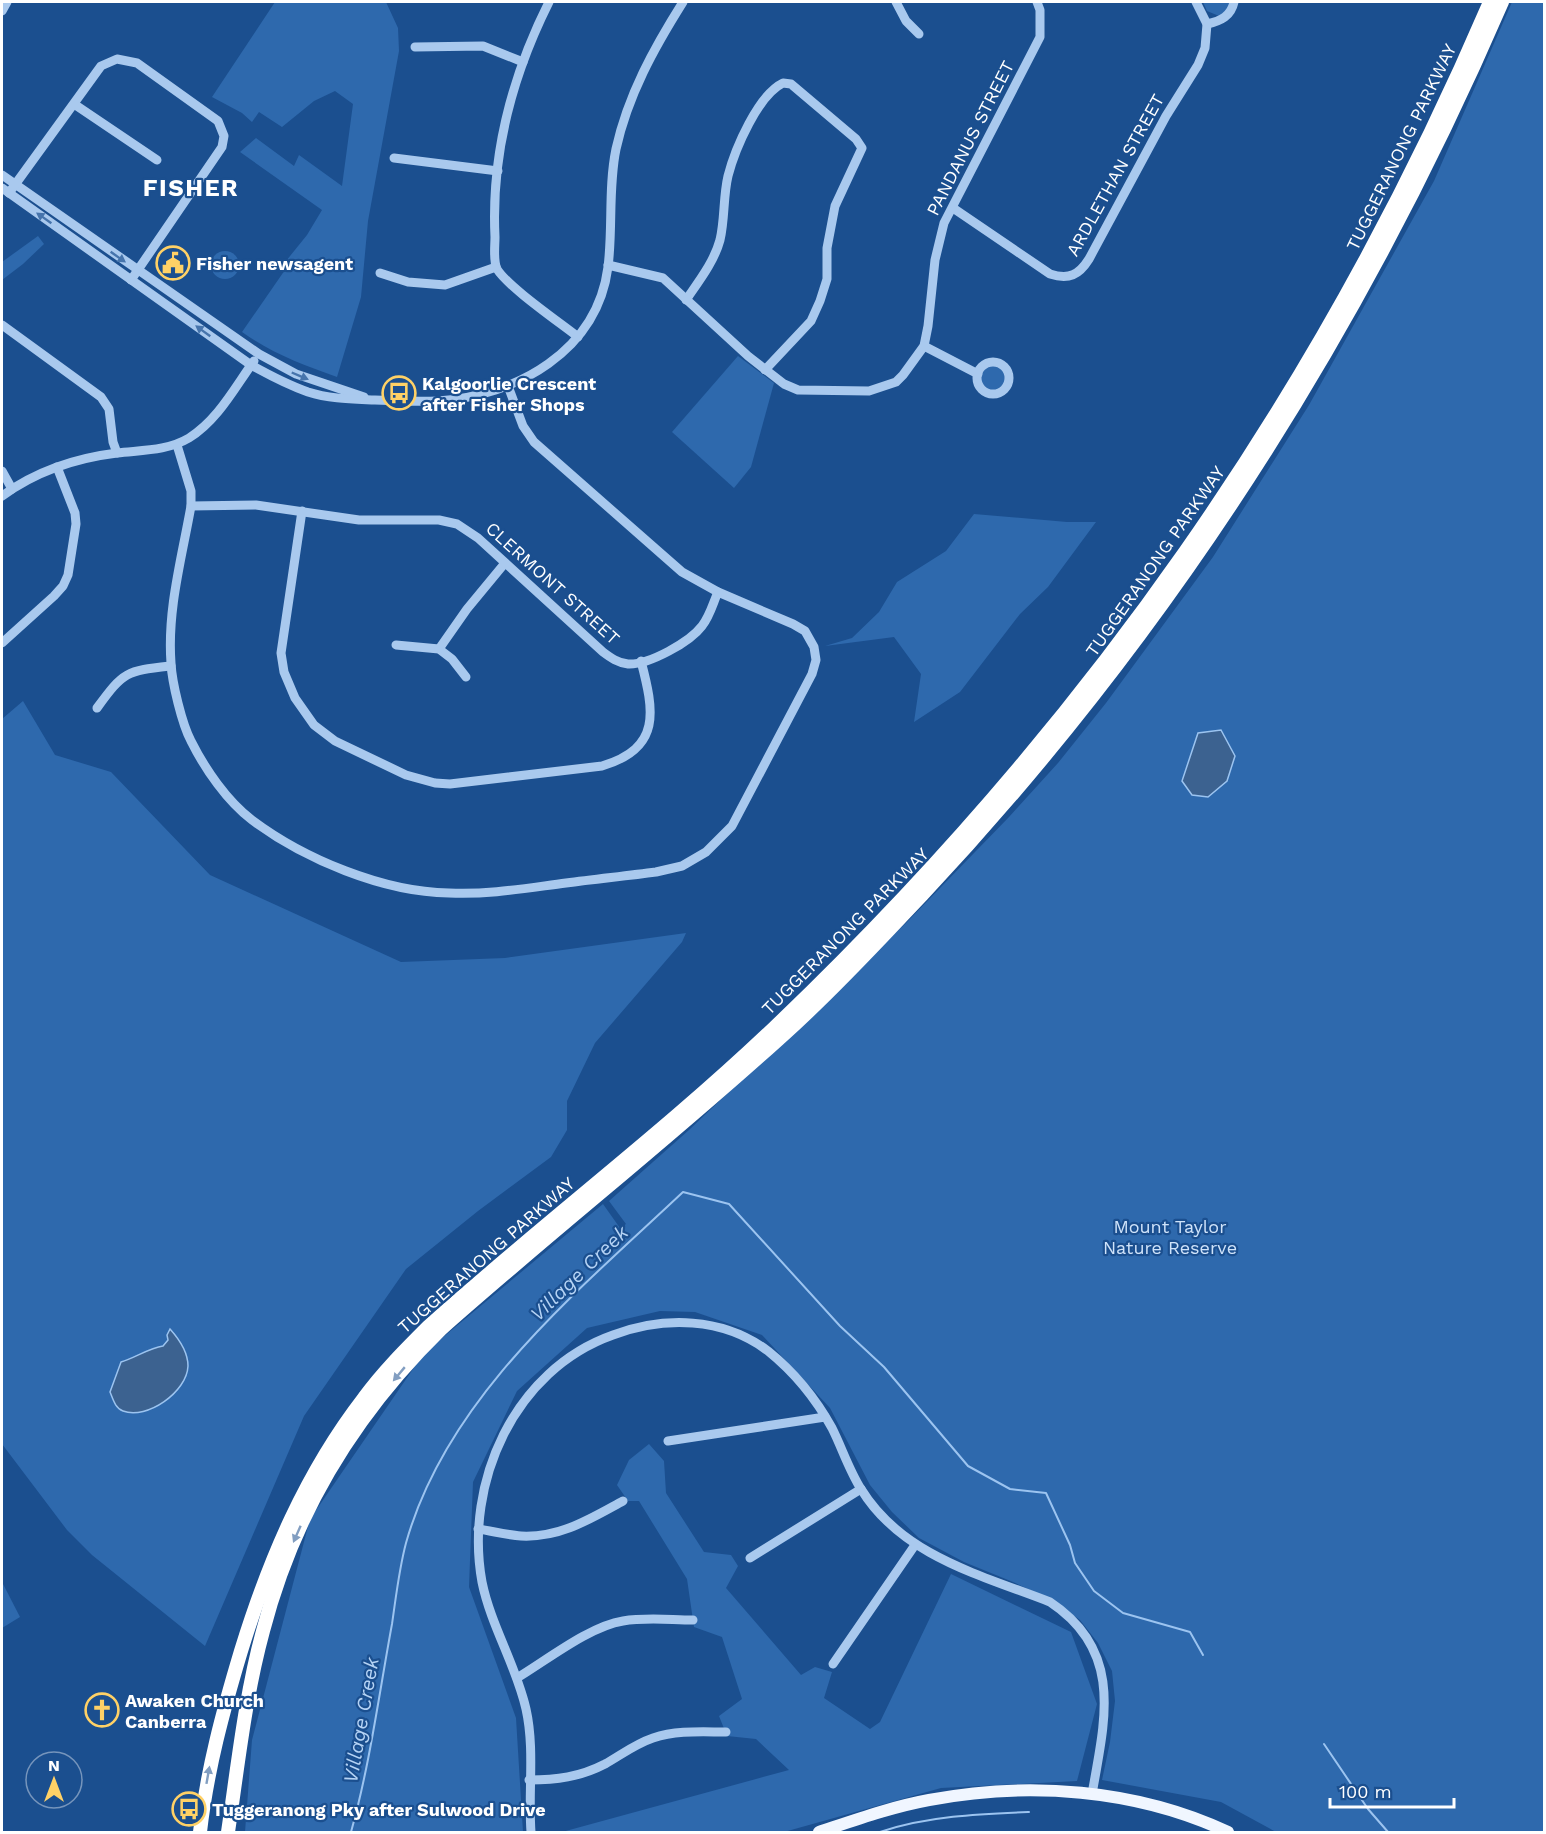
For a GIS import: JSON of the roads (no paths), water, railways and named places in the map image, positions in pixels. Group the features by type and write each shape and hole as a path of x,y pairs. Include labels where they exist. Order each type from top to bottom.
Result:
{"highway":[{"name":"TUGGERANONG PARKWAY","path":"200,1833 211,1760 220,1722 256,1601 312,1476 349,1417 400,1355 428,1327 723,1075 808,995 938,862 1051,732 1178,564 1260,442 1306,367 1399,198 1435,125 1490,2"},
{"name":"TUGGERANONG PARKWAY","path":"229,1831 246,1711 270,1604 303,1520 332,1465 354,1430 410,1360 441,1329 693,1116 796,1024 944,872 1003,806 1079,714 1195,559 1326,354 1441,137 1502,2"}],"main road":[{"path":"819,1833 873,1814 927,1800 989,1791 1030,1790 1092,1794 1149,1805 1187,1816 1228,1833"}],"street":[{"path":"2,11 8,2"},
{"path":"549,2 533,33 511,98 502,134 494,230 496,267 506,280 578,337"},
{"path":"2,175 9,189 131,280 251,365 278,380 308,392 340,400 423,402 448,400 508,386 540,370 578,337 596,309 604,289 608,265 610,192 622,128 645,67 683,2"},
{"path":"896,2 906,21 919,34"},
{"name":"PANDANUS STREET","path":"608,265 663,278 765,370 784,384 798,390 869,392 896,382 924,346 935,260 944,223 1040,37 1040,10 1036,2"},
{"path":"1196,2 1207,24 1225,17 1233,8 1234,2"},
{"name":"ARDLETHAN STREET","path":"953,208 1050,274 1066,278 1080,271 1089,259 1166,116 1197,65 1204,48 1207,24"},
{"path":"415,47 483,46 523,62"},
{"path":"9,189 101,66 110,61 125,59 137,63 218,121 224,136 222,147 131,280"},
{"path":"686,300 705,273 720,240 728,176 743,135 753,116 772,90 783,83 791,84 856,139 862,148 835,206 828,248 827,279 820,301 811,321 765,370"},
{"path":"74,104 156,160"},
{"path":"394,158 498,171"},
{"path":"9,189 138,270 259,354 296,374 372,400"},
{"path":"380,273 408,282 445,285 496,267"},
{"path":"2,325 3,328 101,397 110,409 113,442 117,453"},
{"path":"924,346 978,374"},
{"path":"2,496 57,467 117,453 147,451 177,445 205,426 227,401 259,354"},
{"path":"177,445 191,491 191,506 171,619 171,666 191,741 214,778 251,819 294,846 358,876 412,890 491,893 656,872 682,866 706,852 732,826 812,674 816,660 814,648 805,631 793,624 718,592 670,564 534,442 523,426 508,386"},
{"path":"2,643 54,596 63,586 68,575 76,524 75,513 57,467"},
{"path":"2,471 12,489"},
{"name":"CLERMONT STREET","path":"191,506 256,506 359,520 439,520 457,524 478,538 603,652 619,662 633,664 641,661 674,647 696,633 707,619 718,592"},
{"path":"302,511 281,653 288,684 303,711 324,734 406,775 435,783 450,784 602,766 615,762 631,754 642,743 651,721 650,697 641,661"},
{"path":"439,649 467,609 505,563"},
{"path":"396,645 439,649 452,659 466,677"},
{"path":"97,708 120,678 141,669 171,666"},
{"path":"531,1833 527,1712 517,1678 485,1594 479,1555 478,1529 484,1488 502,1437 530,1393 558,1366 580,1350 628,1329 653,1324 692,1323 713,1326 735,1333 767,1351 786,1366 811,1395 825,1417 861,1489 885,1520 915,1545 944,1561 1050,1602 1078,1625 1094,1650 1101,1669 1104,1690 1104,1721 1092,1794"},
{"path":"668,1441 825,1417"},
{"path":"750,1558 861,1489"},
{"path":"478,1529 521,1536 558,1533 576,1527 623,1501"},
{"path":"833,1664 915,1545"},
{"path":"517,1678 594,1631 610,1624 626,1620 693,1620"},
{"path":"529,1780 566,1779 586,1773 632,1747 662,1736 682,1732 726,1732"}],"waterway":[{"name":"Village Creek","path":"351,1832 369,1755 406,1543 425,1490 452,1441 484,1394 520,1350 601,1268 683,1192 729,1204 840,1326 884,1367 968,1466 1010,1489 1046,1493 1070,1545 1075,1563 1094,1591 1123,1613 1190,1632 1203,1655"},
{"path":"1324,1744 1368,1809 1388,1832"},
{"path":"880,1832 935,1819 1029,1812"}],"place":[{"name":"Fisher newsagent","path":"173,263"},
{"name":"Kalgoorlie Crescent after Fisher Shops","path":"399,393"},
{"name":"Awaken Church Canberra","path":"102,1710"},
{"name":"Tuggeranong Pky after Sulwood Drive","path":"189,1809"}],"district":[{"name":"FISHER","path":"191,188"}],"park label":[{"name":"Mount Taylor Nature Reserve","path":"1170,1236"}]}
